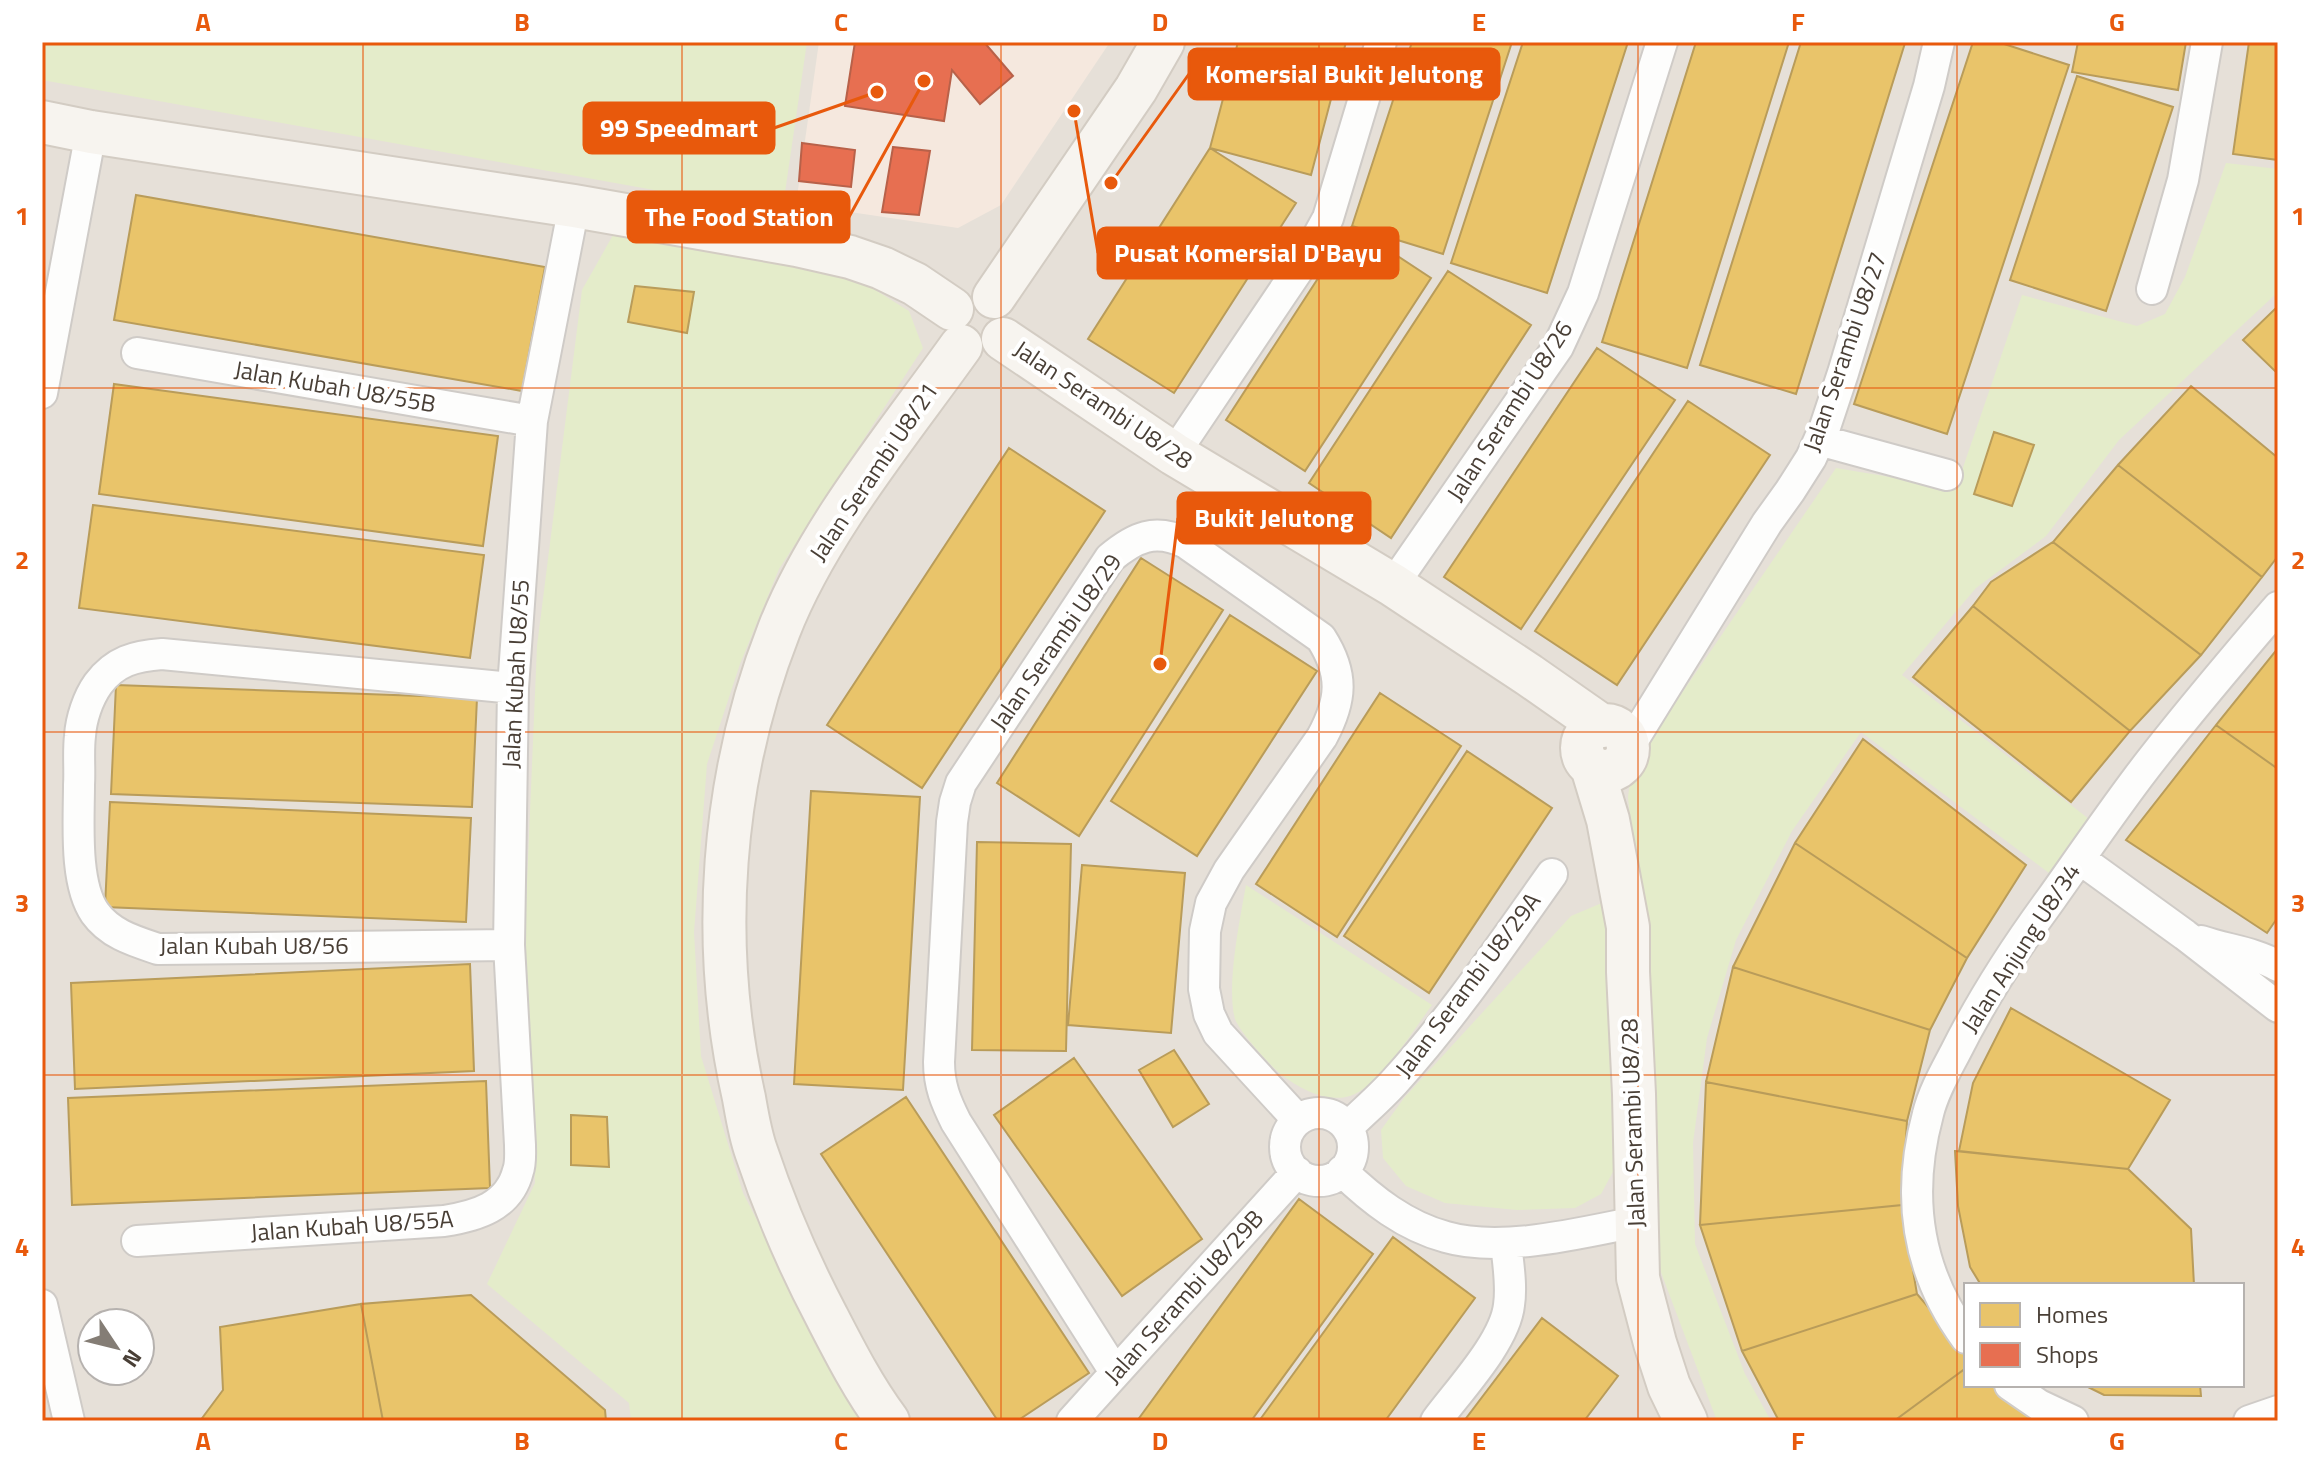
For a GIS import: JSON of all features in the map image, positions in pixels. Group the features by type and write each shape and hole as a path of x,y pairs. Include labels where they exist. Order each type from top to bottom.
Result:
{"street":[{"path":"994,297 1136,89 1163,42"},
{"path":"1174,454 1316,242 1328,218 1381,42"},
{"name":"Jalan Serambi U8/26","path":"1393,585 1558,347 1572,320 1662,42"},
{"name":"Jalan Serambi U8/27","path":"1606,746 1671,678 1819,440 1848,358 1929,86 1939,42"},
{"path":"2152,289 2183,180 2207,42"},
{"path":"42,122 574,206 850,257 915,284 957,328 970,350 988,350 1003,339 1007,330 1006,311 994,297 985,293 966,295 958,301 957,328"},
{"path":"42,393 47,332 91,132"},
{"name":"Jalan Kubah U8/55","path":"520,1145 509,945 513,688 532,421 574,206"},
{"name":"Jalan Serambi U8/21","path":"888,1421 848,1357 812,1290 782,1223 755,1148 735,1062 726,995 726,856 737,776 757,696 779,628 840,514 957,328"},
{"name":"Jalan Serambi U8/28","path":"1003,339 1174,454 1393,585 1529,675 1606,746 1608,820 1628,927 1638,1278 1669,1386 1686,1421"},
{"name":"Jalan Kubah U8/55B","path":"137,353 532,421"},
{"path":"1819,440 1947,475"},
{"name":"Jalan Serambi U8/29","path":"1115,1372 956,1122 944,1099 939,1081 939,1062 952,822 961,783 1110,558 1125,545 1143,538 1159,534 1186,543 1321,638 1332,656 1338,697 1334,715 1322,737 1229,870 1211,903 1205,931 1204,989 1213,1023 1240,1059 1298,1120"},
{"name":"Jalan Anjung U8/34","path":"1964,1335 1951,1318 1932,1280 1920,1234 1916,1195 1928,1112 1943,1075 1980,1003 2140,775 2278,607"},
{"name":"Jalan Kubah U8/56","path":"509,945 158,949 129,940 110,928 94,912 85,889 81,861 80,734 87,706 98,684 115,666 138,656 162,654 513,688"},
{"path":"2080,859 2278,1007"},
{"name":"Jalan Serambi U8/29A","path":"1347,1128 1394,1083 1430,1041 1552,874"},
{"path":"2185,935 2266,959 2278,966"},
{"path":"1319,1113 1330,1115 1347,1128 1351,1136 1352,1155 1334,1177 1315,1181 1297,1172 1286,1156 1287,1136 1298,1120 1319,1113"},
{"name":"Jalan Kubah U8/55A","path":"137,1241 472,1217 494,1207 509,1191 519,1171 520,1145"},
{"path":"1342,1171 1372,1199 1419,1228 1447,1238 1476,1243 1506,1243 1636,1222"},
{"name":"Jalan Serambi U8/29B","path":"1072,1421 1297,1172"},
{"path":"1436,1421 1503,1327 1509,1308 1506,1243"},
{"path":"42,1305 69,1421"},
{"path":"2013,1387 2067,1420"},
{"path":"2249,1421 2278,1411"}],"shaded area":[{"path":"42,42 2278,42 2278,1421 42,1421"},
{"path":"819,42 1110,42 1001,205 958,228 796,204"}],"green space":[{"path":"42,42 807,42 782,213 42,80"},
{"path":"2226,163 2278,169 2278,292 2119,440 2046,536 1976,588 1902,675 2089,819 2049,873 1861,732 1792,831 1736,940 1707,1038 1693,1143 1695,1244 1745,1374 1771,1421 1717,1421 1659,1267 1652,1030 1628,797 1631,775 1647,744 1836,468 1956,488 2022,295 2137,326 2165,314 2185,277"},
{"path":"617,228 830,262 909,311 923,348 779,569 740,664 707,764 694,932 701,1056 743,1193 811,1325 873,1421 631,1421 629,1403 487,1284 535,1183 524,954 537,646 582,290"},
{"path":"1246,885 1432,1005 1384,1070 1350,1096 1323,1096 1282,1075 1249,1040 1235,1019 1233,971"},
{"path":"1609,900 1613,936 1615,1168 1601,1194 1575,1208 1517,1210 1445,1203 1406,1186 1383,1158 1381,1130 1404,1098 1571,916"}],"building: Homes":[{"path":"1238,42 1346,42 1311,175 1210,148"},
{"path":"1412,42 1512,42 1443,254 1352,226"},
{"path":"1523,42 1628,42 1547,293 1451,263"},
{"path":"1696,42 1789,42 1687,368 1602,342"},
{"path":"1801,42 1905,43 1796,394 1700,365"},
{"path":"1973,42 1998,42 2069,65 1947,434 1854,404"},
{"path":"2078,42 2186,42 2178,90 2072,72"},
{"path":"2249,42 2278,42 2278,160 2233,154"},
{"path":"2077,76 2173,107 2106,311 2010,280"},
{"path":"1210,148 1296,203 1174,393 1088,339"},
{"path":"136,195 545,267 522,391 114,320"},
{"path":"1352,226 1431,278 1305,471 1226,420"},
{"path":"1448,271 1531,325 1391,538 1309,483"},
{"path":"635,286 694,292 687,333 628,322"},
{"path":"2278,306 2278,374 2243,340"},
{"path":"1597,348 1675,400 1521,629 1444,577"},
{"path":"114,384 498,436 483,546 99,494"},
{"path":"2191,386 2278,458 2278,556 2262,577 2118,465"},
{"path":"1688,401 1770,455 1617,685 1535,631"},
{"path":"1994,432 2034,445 2012,506 1974,494"},
{"path":"1009,448 1105,511 922,788 827,725"},
{"path":"2118,465 2262,577 2201,655 2053,542"},
{"path":"93,505 484,555 470,658 79,608"},
{"path":"2053,542 2201,655 2130,731 1973,606 1991,582"},
{"path":"1141,558 1223,610 1079,836 997,783"},
{"path":"1973,606 2130,731 2071,802 1913,677"},
{"path":"1230,615 1317,671 1197,856 1111,801"},
{"path":"2278,648 2278,769 2216,725"},
{"path":"116,685 477,698 472,807 111,794"},
{"path":"1380,693 1461,746 1337,937 1256,884"},
{"path":"2216,725 2278,769 2278,917 2267,933 2126,840"},
{"path":"1863,739 2026,865 1967,958 1795,843"},
{"path":"1467,751 1552,808 1429,993 1344,936"},
{"path":"811,791 920,797 903,1090 794,1084"},
{"path":"110,802 471,818 466,922 105,907"},
{"path":"977,842 1071,844 1066,1051 972,1050"},
{"path":"1795,843 1967,958 1930,1030 1733,967"},
{"path":"1082,865 1185,873 1171,1033 1068,1025"},
{"path":"470,964 474,1071 75,1089 71,983"},
{"path":"1733,967 1930,1030 1907,1121 1706,1082"},
{"path":"2011,1008 2170,1100 2128,1169 1959,1151 1973,1083"},
{"path":"1174,1050 1209,1104 1173,1127 1139,1070"},
{"path":"1074,1058 1202,1239 1122,1296 994,1115"},
{"path":"486,1081 490,1188 72,1205 68,1098"},
{"path":"1706,1082 1907,1121 1902,1205 1700,1225"},
{"path":"906,1097 1089,1373 1017,1421 998,1421 821,1154"},
{"path":"571,1115 607,1117 609,1167 571,1165"},
{"path":"1955,1151 2128,1169 2191,1229 2194,1283 1980,1283 1970,1267 1958,1206"},
{"path":"1299,1199 1373,1254 1251,1421 1137,1421"},
{"path":"1902,1205 1917,1294 1742,1351 1700,1225"},
{"path":"1393,1237 1475,1298 1385,1421 1259,1421"},
{"path":"1917,1294 1964,1349 1964,1369 1894,1421 1779,1421 1742,1351"},
{"path":"471,1295 605,1410 606,1421 383,1421 361,1304"},
{"path":"361,1304 383,1421 200,1421 223,1390 220,1327"},
{"path":"1542,1318 1618,1376 1584,1421 1464,1421"},
{"path":"1964,1369 1964,1387 2003,1387 2040,1421 1894,1421"},
{"path":"2088,1387 2200,1387 2201,1396 2104,1395"}],"building: Shops":[{"path":"855,42 984,42 1013,76 980,104 952,70 944,121 845,106"},
{"path":"802,143 855,150 851,187 799,181"},
{"path":"893,147 930,151 919,215 882,212"}],"place":[{"name":"The Food Station","path":"924,81"},
{"name":"99 Speedmart","path":"877,92"},
{"name":"Pusat Komersial D'Bayu","path":"1074,111"},
{"name":"Komersial Bukit Jelutong","path":"1111,183"},
{"name":"Bukit Jelutong","path":"1160,664"}]}
